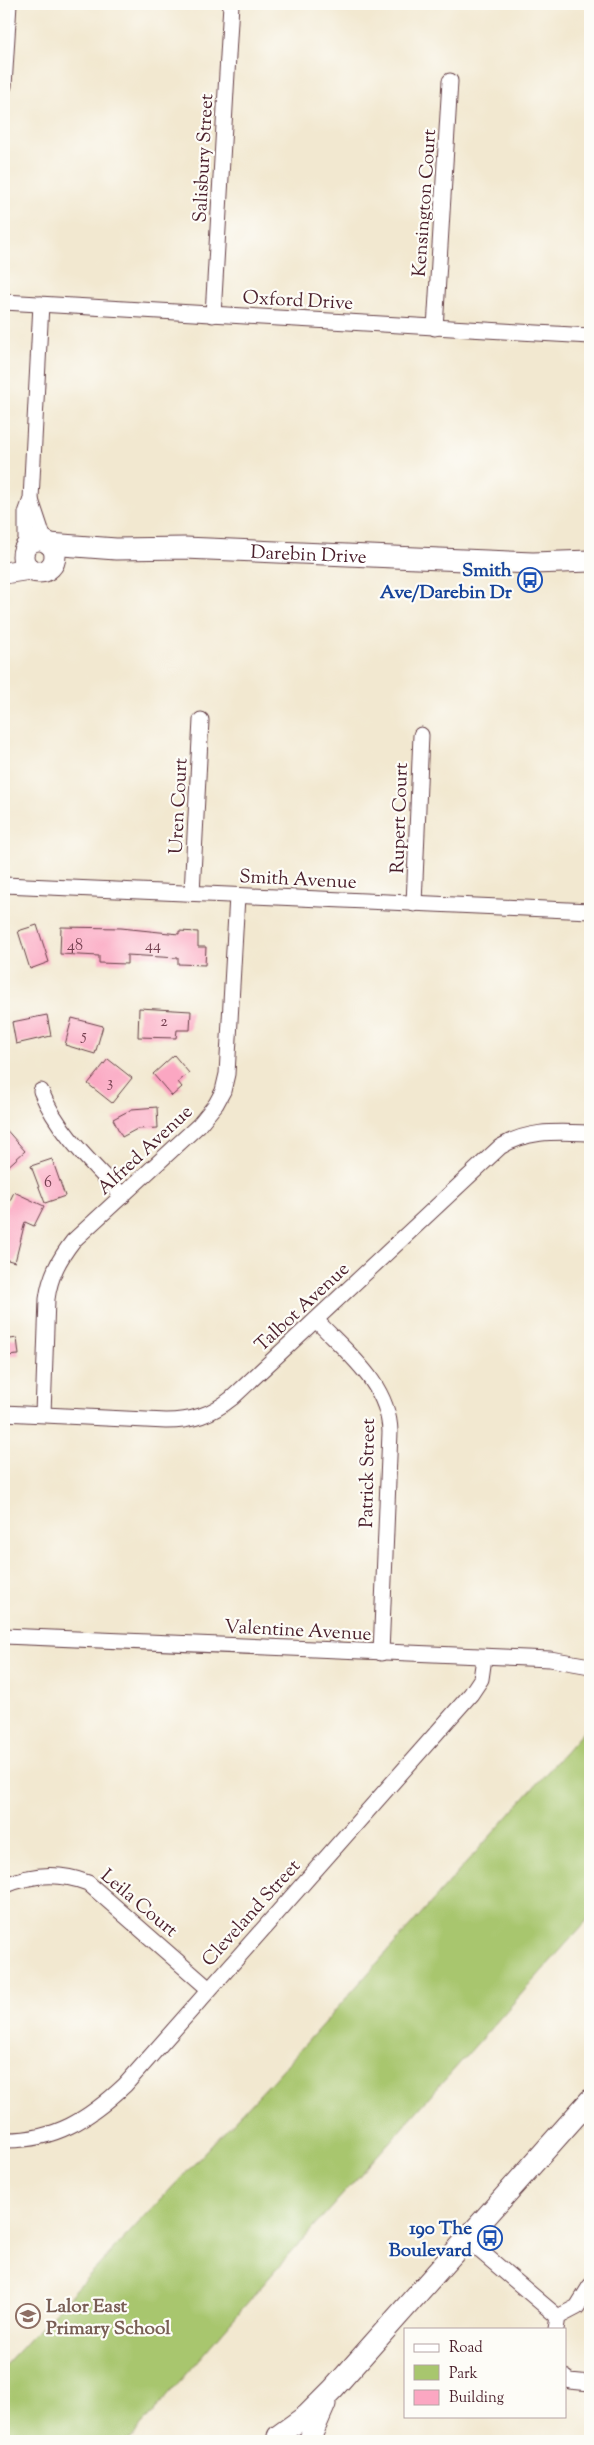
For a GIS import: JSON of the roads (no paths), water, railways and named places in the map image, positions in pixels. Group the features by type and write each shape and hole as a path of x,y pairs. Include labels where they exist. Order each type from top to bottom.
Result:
{"street":[{"path":"4,86 9,4"},
{"name":"Salisbury Street","path":"214,314 231,4"},
{"name":"Kensington Court","path":"435,328 450,80"},
{"name":"Oxford Drive","path":"4,302 590,336"},
{"path":"38,553 26,518 31,499 41,304"},
{"name":"Darebin Drive","path":"4,561 38,553 185,548 533,563 590,561"},
{"name":"Darebin Drive","path":"4,573 38,553"},
{"name":"Uren Court","path":"192,894 201,720"},
{"name":"Rupert Court","path":"414,904 421,735"},
{"name":"Smith Avenue","path":"4,885 590,911"},
{"name":"Alfred Avenue","path":"43,1414 47,1299 54,1272 73,1241 199,1125 216,1104 223,1091 230,1050 237,896"},
{"path":"41,1091 64,1133 123,1196"},
{"name":"Talbot Avenue","path":"4,1412 183,1421 203,1416 232,1398 500,1147 512,1139 540,1132 590,1133"},
{"name":"Patrick Street","path":"316,1320 377,1386 388,1411 390,1432 381,1652"},
{"name":"Valentine Avenue","path":"4,1636 484,1658 550,1659 590,1666"},
{"name":"Cleveland Street","path":"4,2140 28,2139 56,2132 83,2120 125,2085 471,1694 481,1679 484,1658"},
{"name":"Leila Court","path":"4,1886 33,1876 75,1878 88,1883 209,1990"},
{"path":"281,2440 333,2389 465,2238 590,2100"},
{"path":"465,2238 557,2323 577,2308 590,2286"},
{"path":"566,2377 570,2381 590,2383"},
{"path":"310,2441 318,2416 333,2389"}],"place":[{"name":"Smith Ave/Darebin Dr","path":"530,580"},
{"name":"190 The Boulevard","path":"490,2238"},
{"name":"Lalor East Primary School","path":"28,2316"}]}
